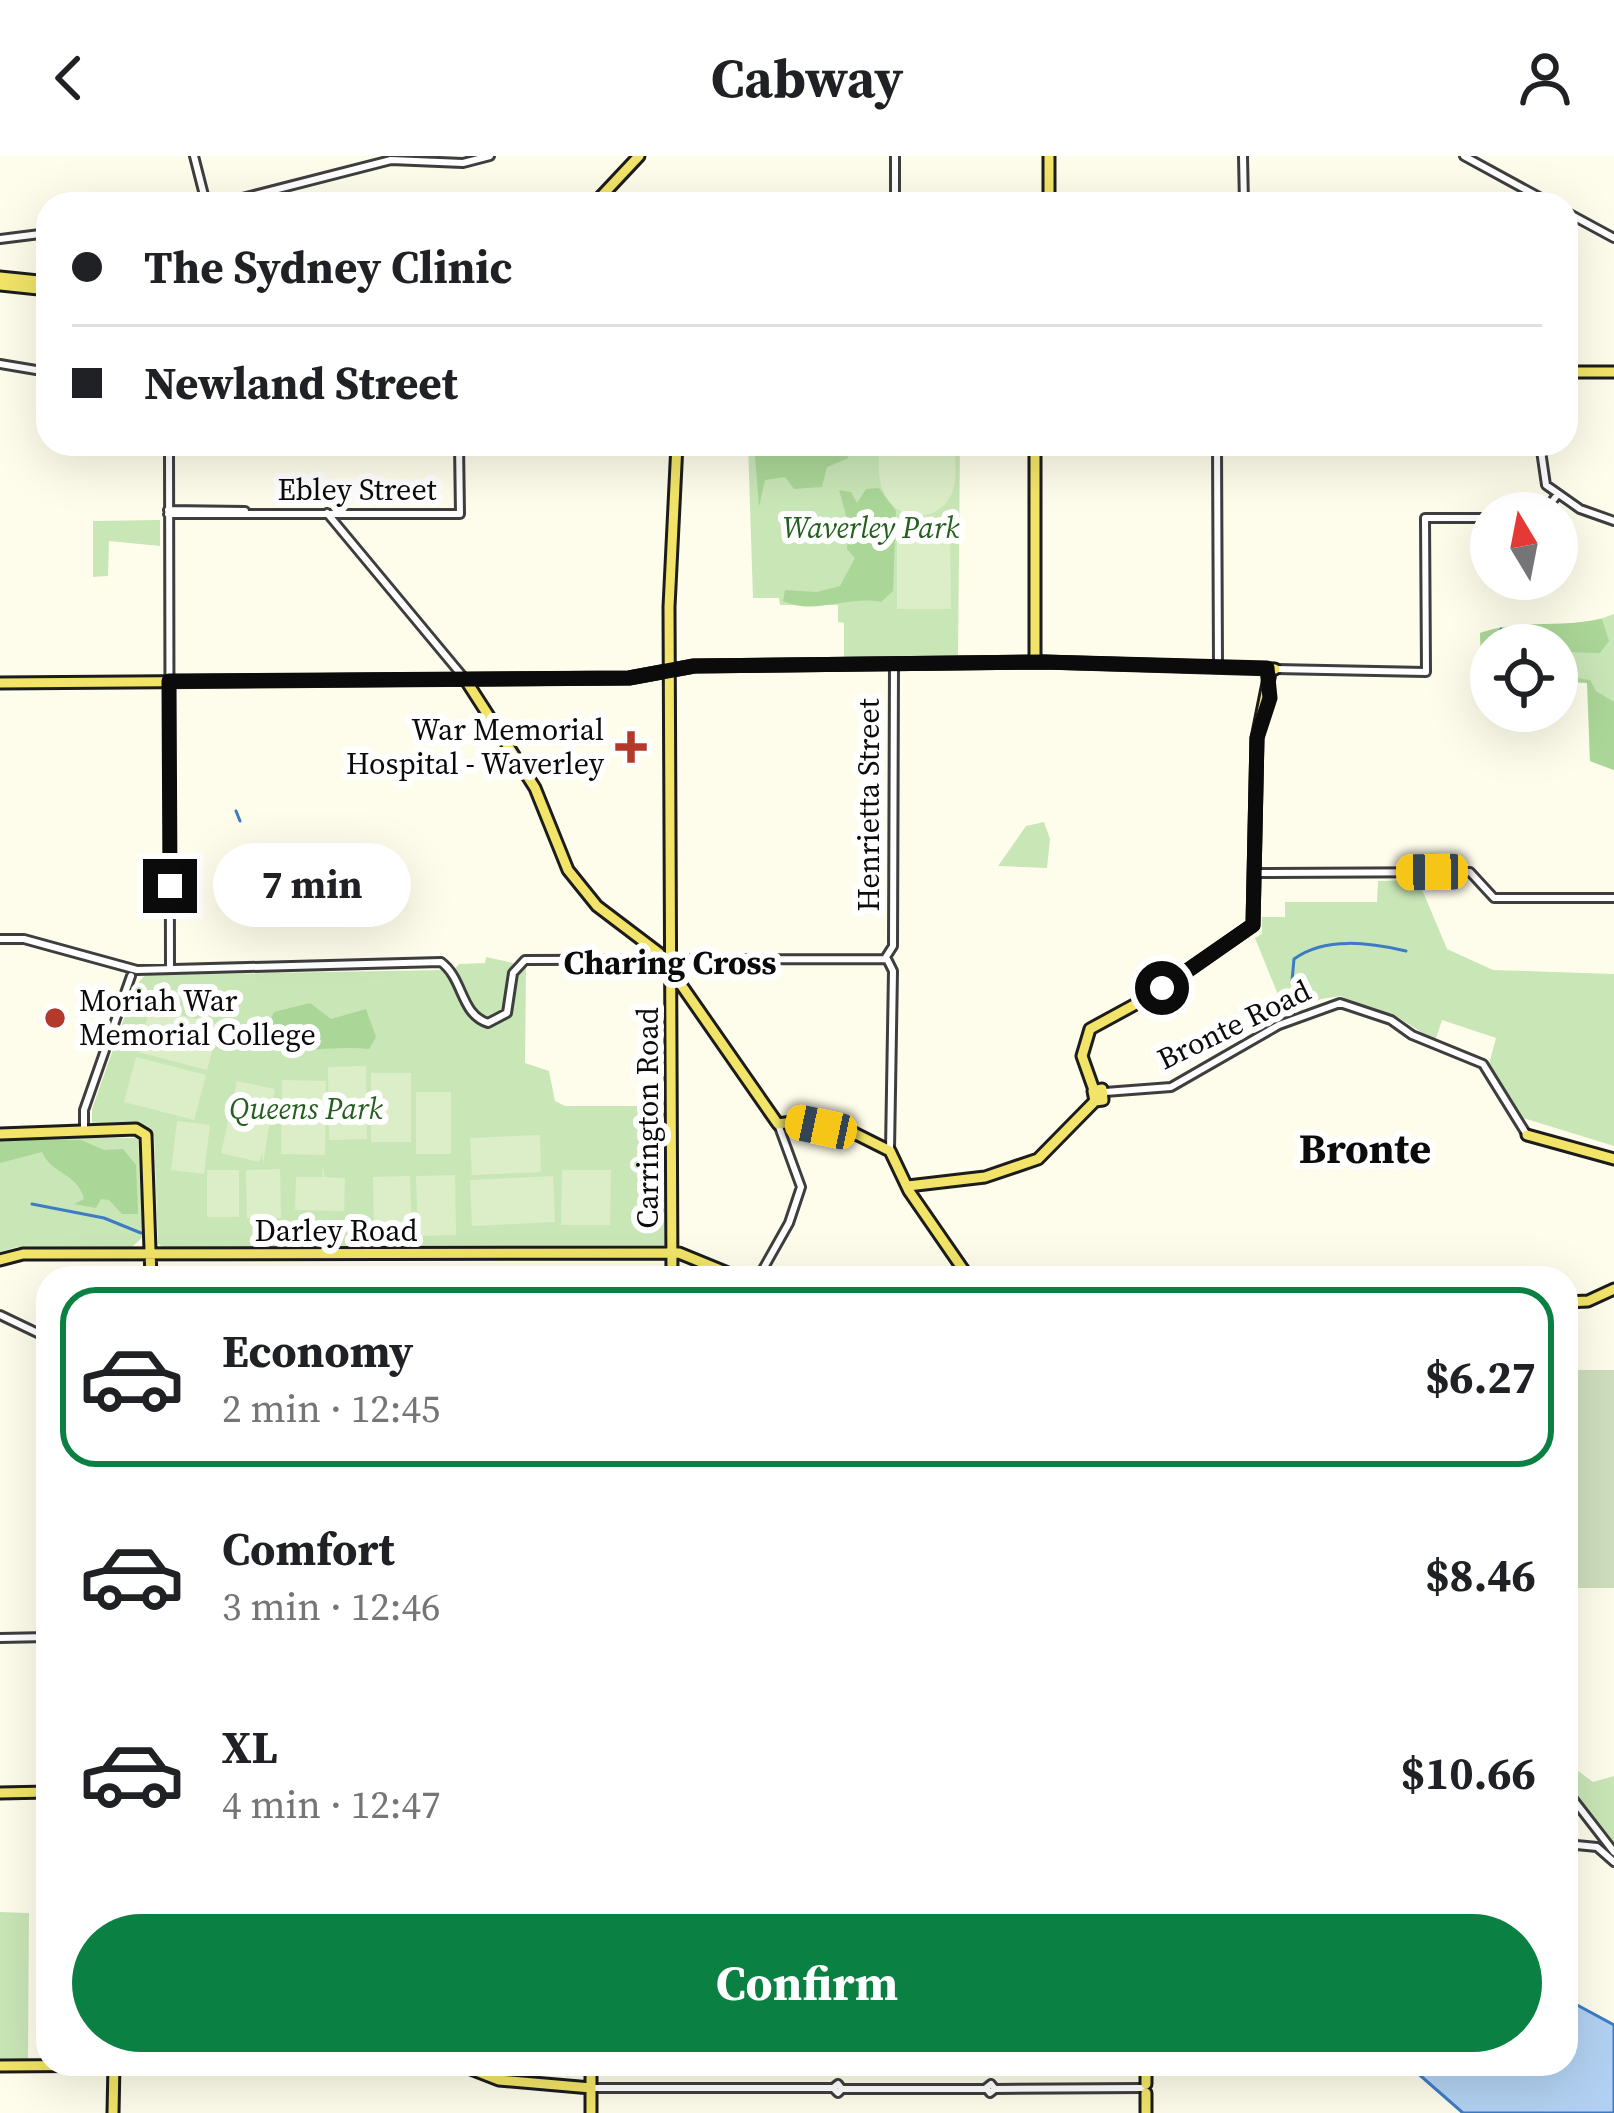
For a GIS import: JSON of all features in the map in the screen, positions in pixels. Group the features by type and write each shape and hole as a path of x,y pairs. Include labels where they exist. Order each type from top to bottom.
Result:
{"main road":[{"path":"608,192 642,156"},
{"path":"1048,156 1048,192"},
{"path":"0,281 36,285"},
{"path":"1578,372 1614,372"},
{"name":"Carrington Road","path":"672,1266 670,671 677,456"},
{"path":"1035,456 1035,662"},
{"path":"0,683 646,677 694,666 1035,662 1270,670 1270,698 1257,738 1256,873 1250,931 1090,1029 1082,1056 1098,1094 1039,1159 985,1177 912,1189"},
{"path":"646,677 671,690 694,666"},
{"path":"465,679 540,797 568,870 596,906 669,962 778,1124 792,1121 843,1132 890,1151 961,1266"},
{"path":"480,698 488,679"},
{"path":"672,996 687,990"},
{"path":"0,1134 84,1127 136,1129 148,1137 151,1266"},
{"path":"843,1132 878,1148 898,1167"},
{"name":"Bronte Road","path":"1527,1135 1614,1159"},
{"path":"673,1253 708,1266"},
{"name":"Darley Road","path":"0,1260 14,1254 673,1253"},
{"path":"1578,1301 1614,1289"},
{"path":"0,1793 36,1792"},
{"path":"0,2066 36,2066"},
{"path":"113,2113 114,2076"},
{"path":"489,2076 591,2088"},
{"path":"591,2076 591,2113"},
{"path":"1146,2076 1146,2113"}],"street":[{"path":"194,156 206,192"},
{"path":"260,192 392,160 463,163 490,156"},
{"path":"895,156 895,192"},
{"path":"1243,156 1244,192"},
{"path":"1464,156 1530,192"},
{"path":"1578,218 1614,238"},
{"path":"0,239 36,234"},
{"path":"0,364 36,370"},
{"path":"169,456 170,966"},
{"name":"Ebley Street","path":"168,512 460,514 459,456"},
{"path":"1216,456 1217,665"},
{"path":"1541,456 1543,481 1556,492"},
{"path":"1578,508 1614,520"},
{"path":"327,513 465,679"},
{"path":"1270,670 1426,672 1425,518 1470,518"},
{"name":"Henrietta Street","path":"890,1151 893,970 890,961 883,959 893,946 894,664"},
{"path":"1256,873 1470,872 1485,895 1494,898 1614,898"},
{"path":"0,938 24,939 132,971 170,966 438,962 450,968 473,1015 488,1023 507,1012 519,963 883,959"},
{"path":"84,1127 132,971"},
{"name":"Bronte Road","path":"1098,1094 1171,1087 1279,1025 1340,1003 1391,1020 1412,1035 1487,1067 1527,1135"},
{"path":"765,1266 790,1222 801,1187 778,1124"},
{"path":"0,1315 36,1332"},
{"path":"0,1638 36,1637"},
{"path":"1578,1806 1614,1852"},
{"path":"1578,1845 1597,1847 1614,1862"},
{"path":"591,2088 1145,2088"}],"green space":[{"name":"Waverley Park","path":"748,456 960,456 958,655 844,658 844,623 838,622 838,605 780,605 779,598 753,598"},
{"path":"755,456 849,458 827,467 822,487 794,489 785,477 765,480 759,507"},
{"path":"879,456 955,456 952,493 938,510 908,514 890,503"},
{"path":"879,488 896,511 893,591 881,602 807,607 783,601 785,590 817,592 840,586 855,558 847,549 849,526 839,490 851,492 857,503 866,489"},
{"path":"160,520 160,546 109,541 108,576 93,577 93,521"},
{"path":"950,524 951,609 897,609 897,525"},
{"path":"1614,614 1614,770 1590,761 1588,683 1578,682 1578,624 1547,624"},
{"path":"1602,619 1609,641 1600,653 1578,652 1578,624 1551,624"},
{"path":"1578,678 1590,680 1596,691 1614,702 1614,770 1590,761 1587,683 1578,682"},
{"path":"1044,822 1050,839 1047,868 998,866 1026,826"},
{"path":"1418,880 1447,949 1493,970 1614,974 1614,1146 1520,1117 1489,1064 1496,1038 1442,1020 1435,1041 1393,1014 1370,1012 1341,996 1321,999 1287,1017 1255,938 1262,934 1262,917 1285,917 1285,902 1377,902 1378,881"},
{"path":"486,957 513,963 505,1012 491,1019 472,1009 454,970 459,964 485,963"},
{"name":"Queens Park","path":"526,968 525,1063 549,1071 555,1101 565,1106 665,1106 664,1248 163,1247 158,1244 154,1136 137,1124 92,1125 92,1109 135,987 145,975 444,970 471,1018 489,1026 511,1015 516,975"},
{"path":"310,1003 331,1019 366,1009 376,1037 369,1049 271,1046 264,1035 274,1012"},
{"path":"150,1007 219,1025 207,1070 138,1052"},
{"path":"136,1057 206,1075 194,1120 124,1102"},
{"path":"366,1066 367,1139 329,1140 328,1067"},
{"path":"371,1073 411,1073 411,1142 371,1142"},
{"path":"282,1080 326,1081 325,1155 281,1154"},
{"path":"237,1081 275,1089 263,1164 262,1153 259,1162 221,1153"},
{"path":"416,1092 451,1092 451,1154 416,1154"},
{"path":"177,1121 210,1125 204,1174 171,1170"},
{"path":"540,1135 541,1172 472,1175 470,1138"},
{"path":"0,1136 138,1138 143,1237 132,1247 17,1247 0,1252"},
{"path":"0,1140 81,1140 104,1150 123,1149 136,1165 138,1214 122,1214 109,1200 101,1199 96,1208 74,1204 84,1199 81,1190 42,1152 0,1163"},
{"path":"323,1163 324,1177 345,1178 344,1211 295,1210 296,1177 322,1177"},
{"path":"280,1169 281,1218 247,1218 246,1170"},
{"path":"207,1170 239,1170 239,1217 207,1217"},
{"path":"562,1170 611,1170 610,1225 561,1225"},
{"path":"455,1175 456,1235 418,1236 416,1176"},
{"path":"410,1176 412,1236 374,1237 373,1177"},
{"path":"553,1176 555,1222 472,1226 470,1180"},
{"path":"1578,1370 1614,1370 1614,1588 1578,1588"},
{"path":"1578,1771 1593,1782 1614,1776 1614,1844 1578,1799"},
{"path":"0,1912 29,1913 28,2060 0,2060"}],"water":[{"path":"1578,2006 1614,2025 1614,2113 1463,2113 1421,2076 1578,2076"}],"waterway":[{"path":"236,811 240,821"},
{"path":"1292,981 1294,959 1320,947 1363,944 1406,951"},
{"path":"32,1204 104,1218 141,1233"}],"place":[{"name":"War Memorial Hospital - Waverley","path":"631,747"},
{"name":"Moriah War Memorial College","path":"55,1018"}],"district":[{"name":"Charing Cross","path":"670,962"},
{"name":"Bronte","path":"1365,1148"}],"route":[{"path":"170,886 169,681 629,678 694,666 1029,662 1267,668 1270,698 1257,738 1253,925 1162,988"}]}
